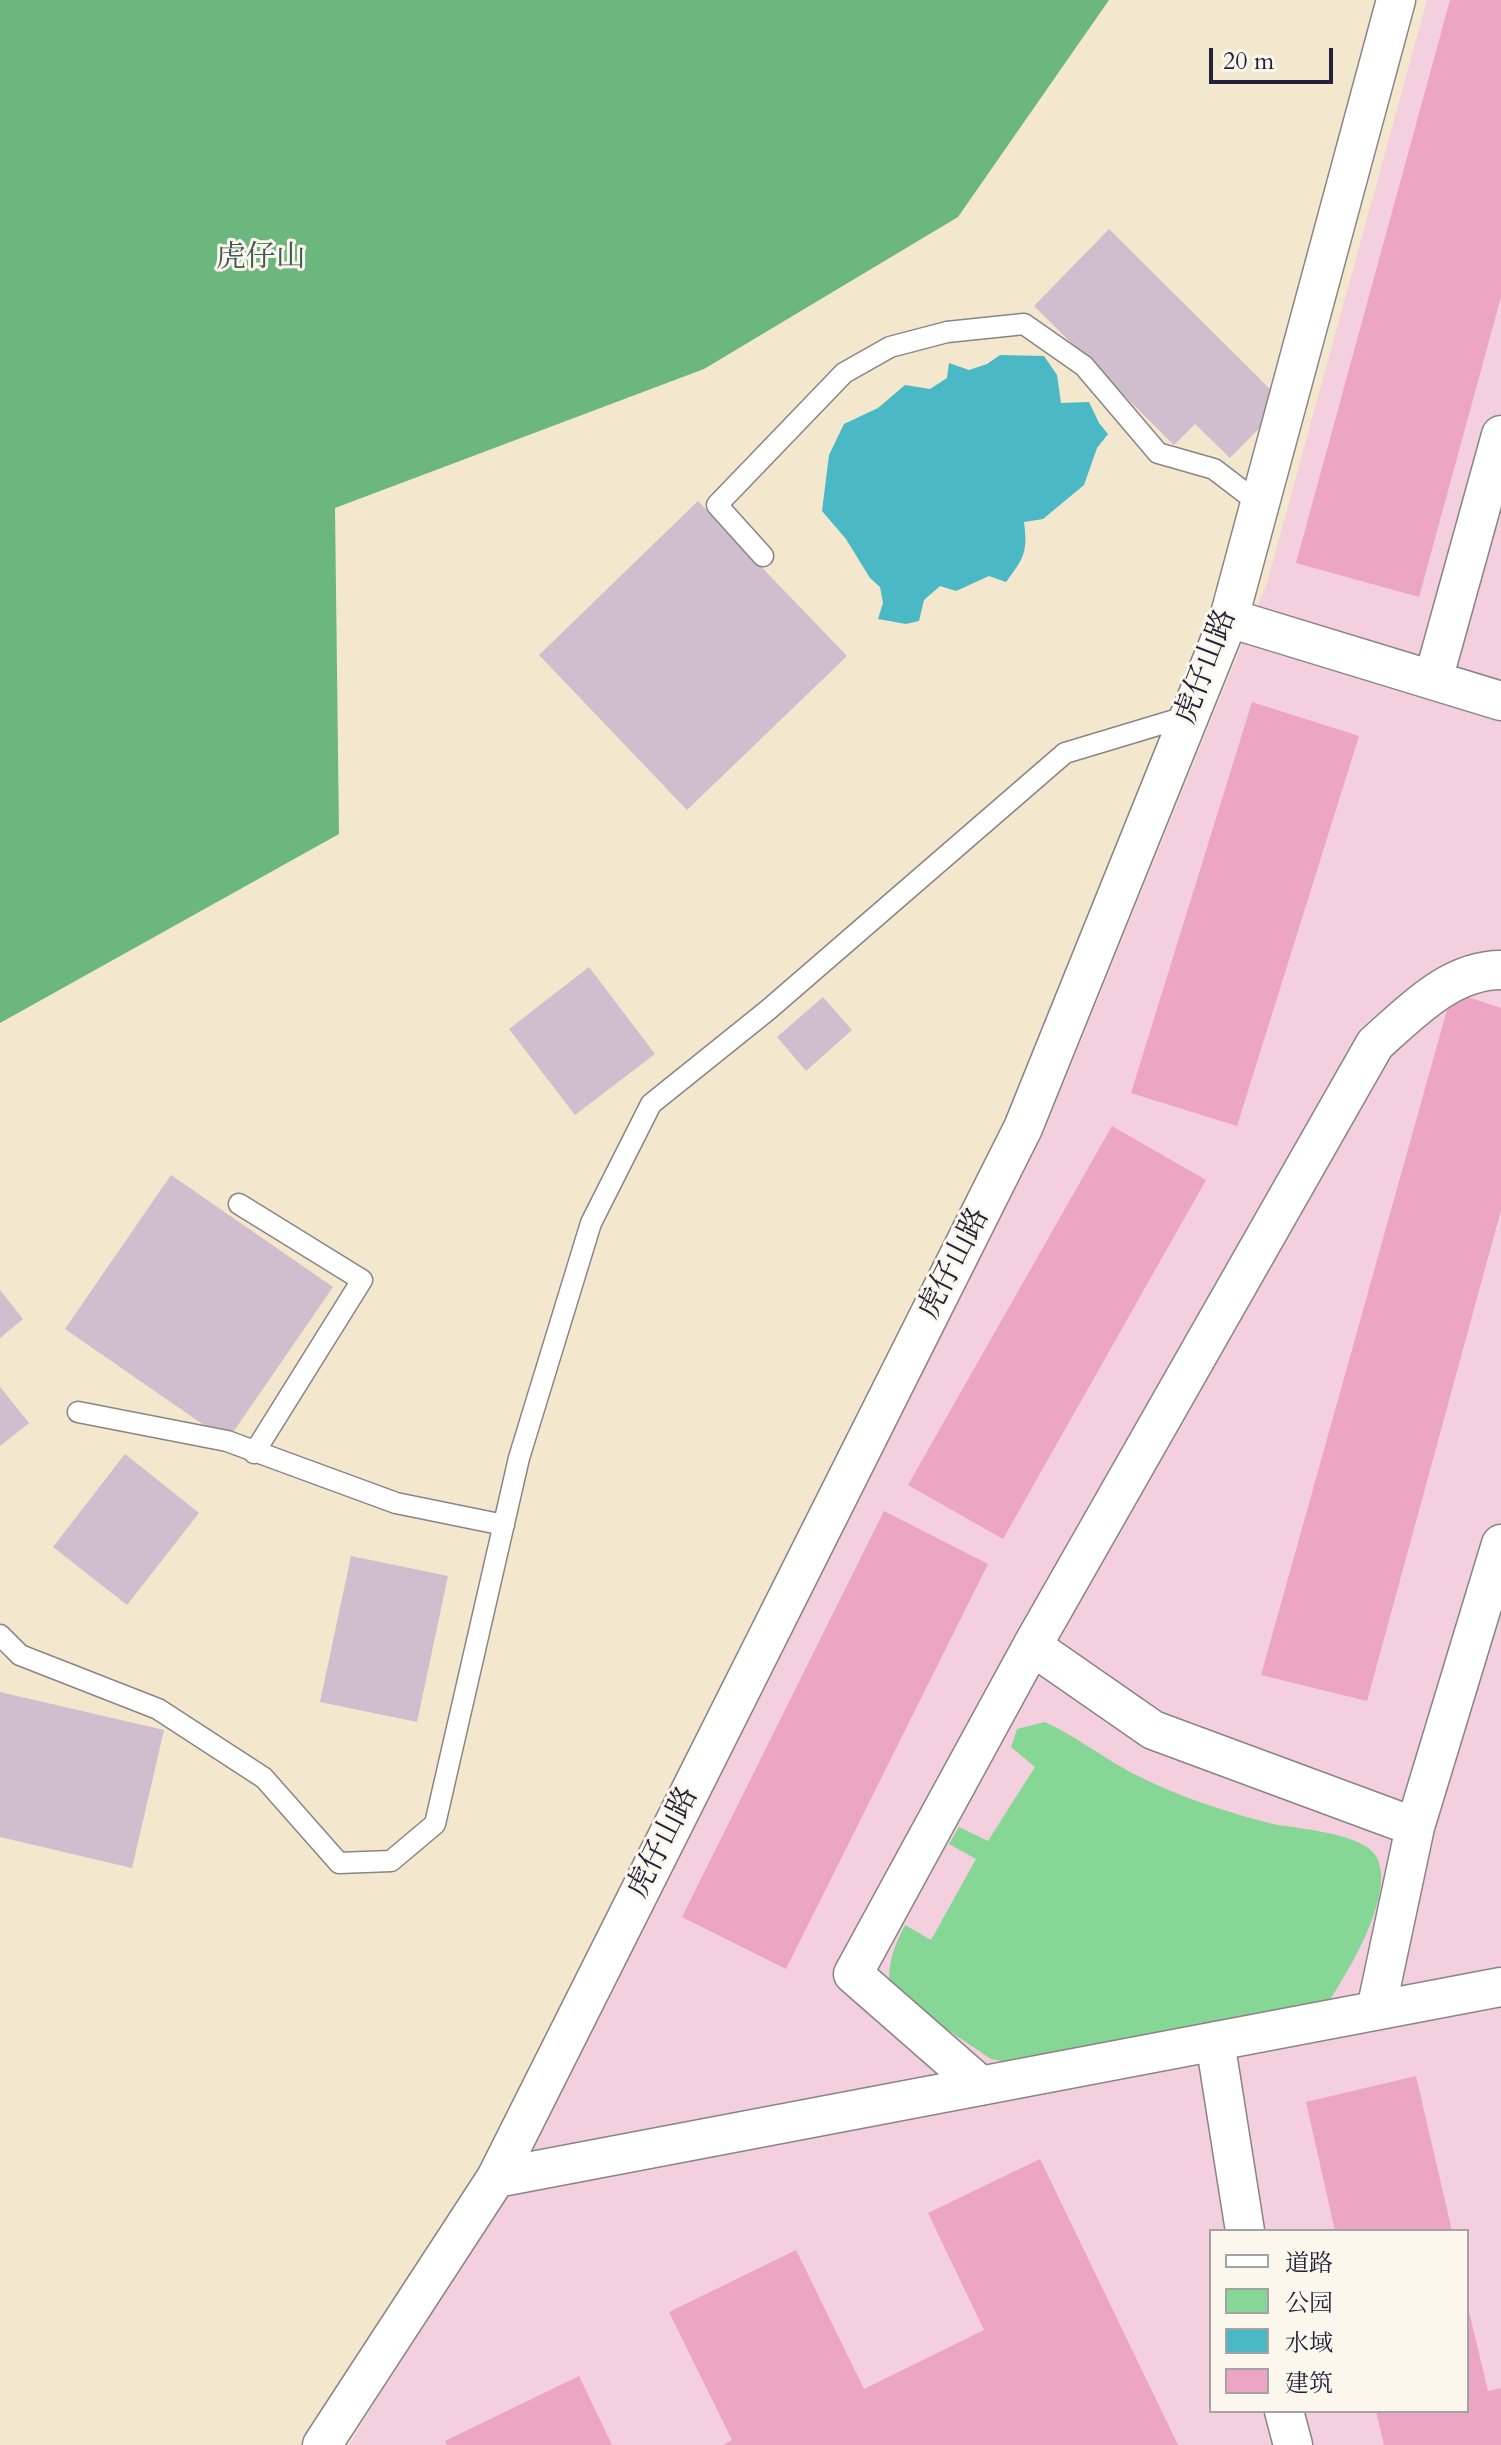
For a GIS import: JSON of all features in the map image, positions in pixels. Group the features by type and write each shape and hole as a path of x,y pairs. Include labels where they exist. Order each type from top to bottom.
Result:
{"street":[{"name":"虎仔山路","path":"326,2443 496,2178 1023,1128 1229,618 1396,0"},
{"path":"1433,680 1501,435"},
{"path":"1229,618 1501,701"},
{"path":"981,2086 853,1974 1032,1646 1375,1044 1432,994 1480,970 1501,970"},
{"path":"1376,2010 1415,1827 1501,1544"},
{"path":"1032,1646 1153,1730 1415,1827"},
{"path":"496,2178 1501,1987"},
{"path":"1215,2041 1245,2229"},
{"path":"1285,2413 1293,2445"}],"lane":[{"path":"763,556 717,505 844,373 890,347 947,332 1024,324 1084,366 1158,453 1214,469 1261,505"},
{"path":"0,1635 20,1655 158,1709 264,1778 339,1863 391,1861 435,1824 519,1458 591,1223 651,1104 768,1010 1065,753 1188,716"},
{"path":"239,1204 362,1280 254,1453"},
{"path":"78,1412 227,1441 396,1503 504,1525"}],"shaded area":[{"path":"1427,0 1501,0 1501,2445 349,2445 494,2203 1042,1137 1267,583"},
{"path":"1109,229 1284,403 1230,458 1195,424 1174,445 1034,306"},
{"path":"698,501 847,656 687,810 539,655"},
{"path":"589,967 655,1054 575,1115 509,1029"},
{"path":"823,997 852,1030 806,1071 777,1037"},
{"path":"171,1175 333,1287 227,1441 65,1329"},
{"path":"0,1290 23,1319 0,1338"},
{"path":"0,1387 29,1423 0,1446"},
{"path":"125,1454 199,1513 127,1605 53,1547"},
{"path":"351,1556 448,1576 417,1722 320,1702"},
{"path":"0,1692 164,1730 132,1868 0,1837"}],"green space":[{"name":"虎仔山","path":"0,0 1109,0 958,217 704,369 335,508 339,834 0,1023"},
{"path":"1045,1722 1130,1772 1182,1795 1273,1824 1344,1837 1369,1848 1376,1856 1381,1871 1375,1910 1358,1952 1328,2003 1022,2065 991,2059 890,1991 892,1957 905,1925 931,1940 976,1859 949,1844 959,1827 988,1841 1035,1767 1011,1747 1017,1729"}],"water":[{"path":"1000,355 1044,356 1057,375 1061,403 1089,402 1108,434 1097,448 1084,485 1043,519 1024,522 1023,554 1006,582 989,576 956,591 940,586 924,600 919,621 906,624 878,619 883,603 880,587 870,578 846,539 822,511 829,455 844,424 878,408 905,385 930,389 947,378 949,363 969,370 987,364"}],"building":[{"path":"1450,0 1501,0 1501,297 1419,597 1296,563"},
{"path":"1252,702 1359,736 1237,1126 1131,1093"},
{"path":"1452,992 1501,1008 1501,1210 1367,1701 1261,1675"},
{"path":"1112,1126 1206,1180 1003,1539 908,1485"},
{"path":"884,1511 988,1564 786,1969 682,1917"},
{"path":"1416,2076 1452,2229 1335,2229 1306,2102"},
{"path":"1040,2159 1178,2445 723,2445 732,2440 669,2312 796,2250 864,2389 984,2330 928,2213"},
{"path":"1469,2311 1488,2391 1501,2388 1501,2445 1384,2445 1376,2413 1469,2413"},
{"path":"579,2376 612,2445 447,2445 445,2441"}]}
